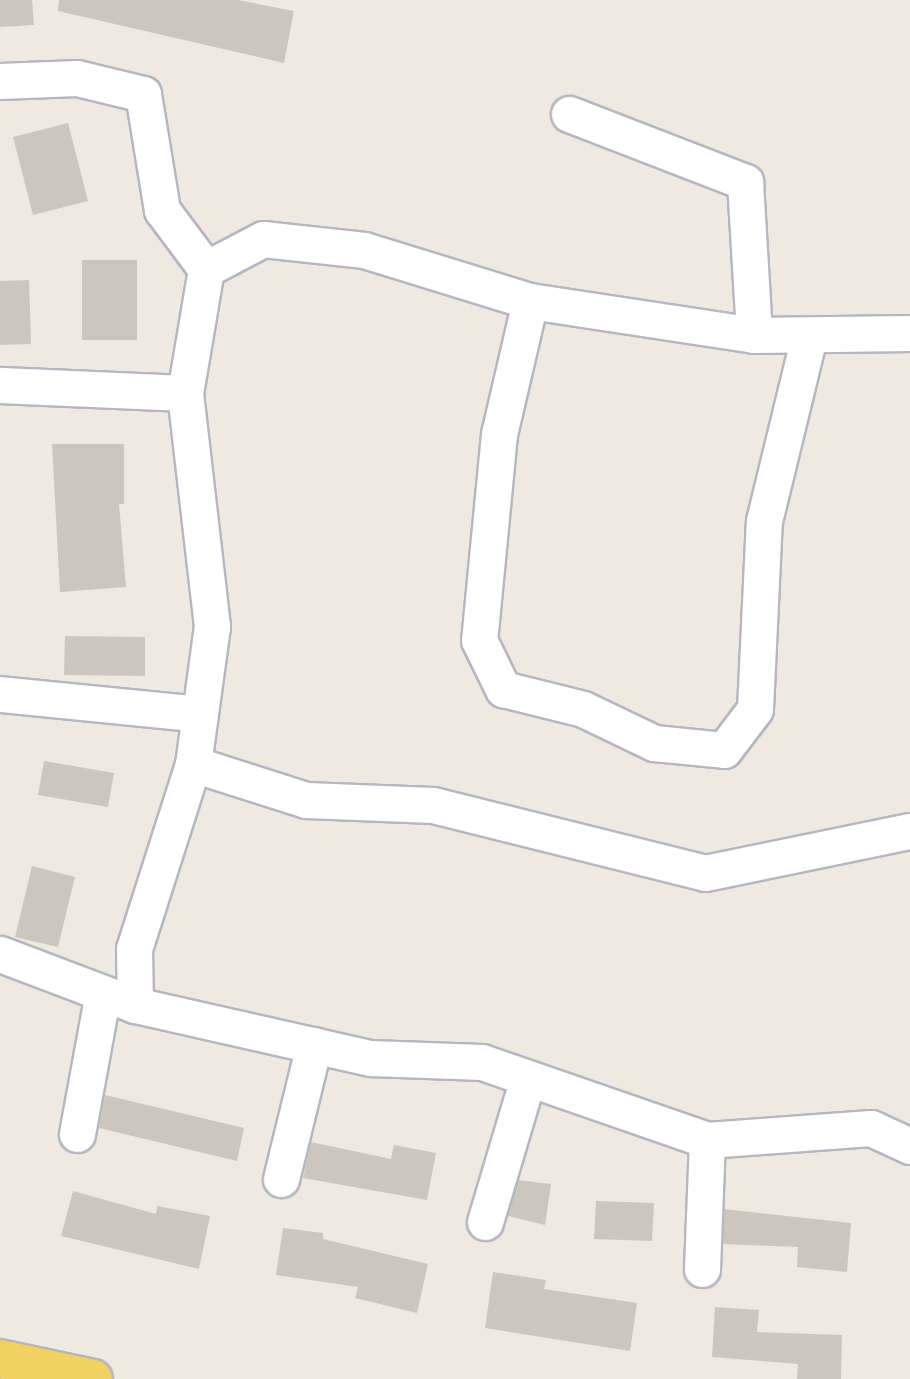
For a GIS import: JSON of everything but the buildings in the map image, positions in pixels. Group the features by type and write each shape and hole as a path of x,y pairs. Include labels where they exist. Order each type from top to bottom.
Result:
{"main road":[{"path":"0,1359 93,1379"}],"lane":[{"path":"0,80 77,78 143,94 162,210 206,269 184,393 212,626 193,764 77,1133"},
{"path":"569,114 745,181 754,335"},
{"path":"206,269 263,239 364,250 530,300 754,335 910,333"},
{"path":"530,300 499,434 479,640 503,690 583,709 654,743 724,750 755,709 764,521 808,336"},
{"path":"0,385 184,393"},
{"path":"0,694 200,714"},
{"path":"193,764 306,800 433,805 705,873 910,831"},
{"path":"0,954 119,999 371,1058 482,1062 707,1140 871,1128 910,1146"},
{"path":"281,1179 314,1045"},
{"path":"485,1222 528,1078"},
{"path":"702,1269 707,1140"}]}
